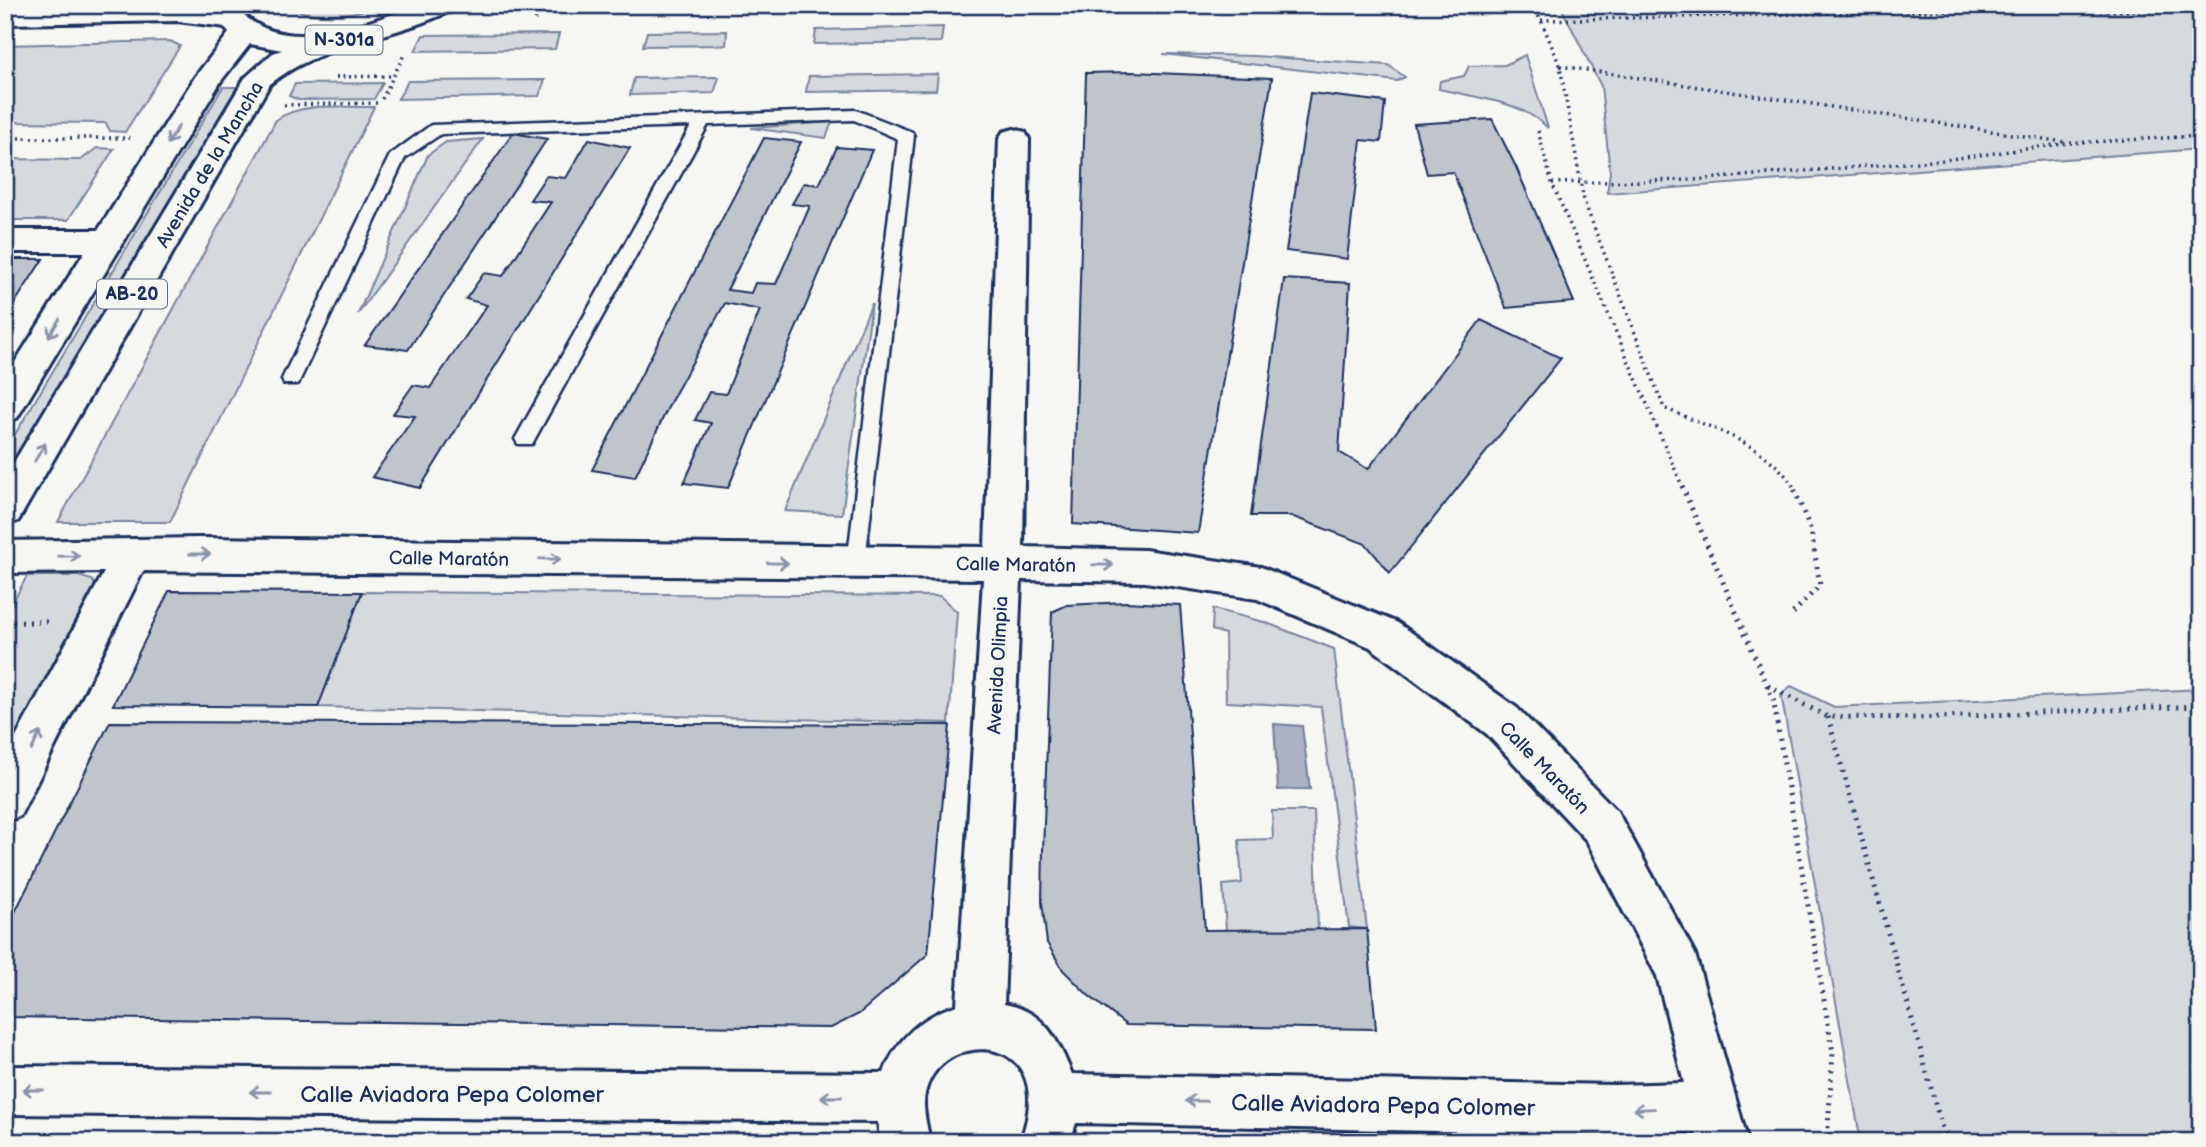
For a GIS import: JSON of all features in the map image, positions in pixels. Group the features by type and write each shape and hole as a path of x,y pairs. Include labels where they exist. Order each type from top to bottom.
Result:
{"street":[{"name":"N-301a","path":"230,19 288,43 342,41 401,24 441,5"},
{"path":"5,16 177,13 230,19"},
{"name":"AB-20","path":"5,408 209,77 230,19"},
{"name":"Avenida de la Mancha","path":"5,510 259,78 282,59 342,41"},
{"name":"Avenida Olimpia","path":"980,1022 1002,563 1014,139"},
{"path":"5,241 107,241"},
{"path":"5,802 132,555"},
{"name":"Calle Maratón","path":"5,557 132,555 857,564 1002,563 1145,566 1261,583 1384,635 1502,721 1602,826 1679,970 1717,1124"},
{"path":"902,1120 909,1068 927,1044 952,1028 980,1022 1007,1027 1031,1044 1047,1068 1049,1120"},
{"name":"Calle Aviadora Pepa Colomer","path":"5,1090 902,1120"},
{"name":"Calle Aviadora Pepa Colomer","path":"1049,1120 1614,1110 1717,1124"}],"lane":[{"path":"291,379 398,155 437,129 856,115 906,136 857,564"},
{"path":"525,439 702,121"}],"path":[{"path":"535,20 541,5"},
{"path":"1516,6 1531,5 1541,20 1560,66 1584,201 1664,408 1761,454 1790,479 1816,545 1820,585 1794,613"},
{"path":"1541,20 1914,12 2201,10"},
{"path":"279,105 381,101 410,42"},
{"path":"1560,66 2070,143"},
{"path":"325,77 393,76"},
{"path":"1538,131 1552,183 1773,699 1833,1054 1827,1142"},
{"path":"1552,183 1693,180 1943,160 2070,143 2201,135"},
{"path":"5,138 138,138"},
{"path":"5,622 60,621"},
{"path":"1767,685 1828,717 1917,718 2201,706"},
{"path":"1828,717 1946,1142"}],"shaded area":[{"path":"283,5 380,5 356,12 319,15"},
{"path":"1560,5 2201,5 2201,149 1607,193 1610,172 1601,86"},
{"path":"943,27 941,42 814,44 816,30"},
{"path":"727,31 726,45 643,46 647,32"},
{"path":"559,34 555,49 415,51 423,35"},
{"path":"170,41 180,46 125,132 110,131 106,123 5,122 5,45"},
{"path":"1163,54 1255,56 1388,65 1405,77 1397,81"},
{"path":"1525,55 1548,128 1524,111 1511,106 1439,89 1440,81 1464,76 1469,66 1505,65"},
{"path":"938,74 936,90 806,92 809,76"},
{"path":"719,77 714,93 630,95 634,78"},
{"path":"545,80 539,96 398,99 408,81"},
{"path":"383,83 374,99 299,100 289,96 295,84"},
{"path":"223,87 237,87 5,477 5,451"},
{"path":"374,107 170,522 58,522 276,120 286,114 310,108"},
{"path":"832,122 826,138 751,128"},
{"path":"483,139 358,314 428,155 446,142"},
{"path":"97,148 114,149 68,220 5,220 5,159 81,160"},
{"path":"872,303 842,514 785,511"},
{"path":"27,576 78,576 92,580 99,591 5,781 5,617"},
{"path":"362,592 940,596 957,612 949,723 318,707"},
{"path":"1213,609 1264,622 1334,649 1367,929 1349,927 1321,707 1226,702 1225,634 1212,630"},
{"path":"1791,686 1834,707 2201,689 2201,1142 1861,1142 1781,694"},
{"path":"1274,724 1302,726 1310,789 1278,790"},
{"path":"1272,811 1314,811 1318,930 1226,930 1223,885 1242,883 1239,840 1273,839"}],"building":[{"path":"1132,72 1272,78 1198,533 1073,524 1086,73"},
{"path":"1310,93 1385,102 1381,142 1361,140 1347,259 1286,251"},
{"path":"1492,119 1516,167 1574,302 1506,308 1453,172 1427,174 1414,124"},
{"path":"513,133 547,139 408,350 365,345"},
{"path":"764,138 801,142 727,290 751,293 755,283 776,284 810,206 792,204 804,183 819,185 837,147 872,150 728,488 684,483 711,423 695,420 709,392 726,394 760,310 725,303 671,401 635,477 592,470"},
{"path":"589,139 630,148 420,488 372,477 415,416 393,414 413,385 430,388 487,305 466,299 484,273 503,276 551,202 530,200 546,176 566,178"},
{"path":"5,259 43,259 5,318"},
{"path":"1284,279 1350,283 1339,452 1368,469 1481,320 1561,358 1390,573 1366,544 1291,516 1251,516"},
{"path":"169,591 362,592 318,707 113,705"},
{"path":"1126,602 1180,605 1205,930 1367,929 1376,1029 1126,1025 1088,995 1063,970 1047,943 1042,902 1052,612 1067,605"},
{"path":"110,722 950,725 928,954 859,1014 831,1028 5,1017 5,932"}]}
